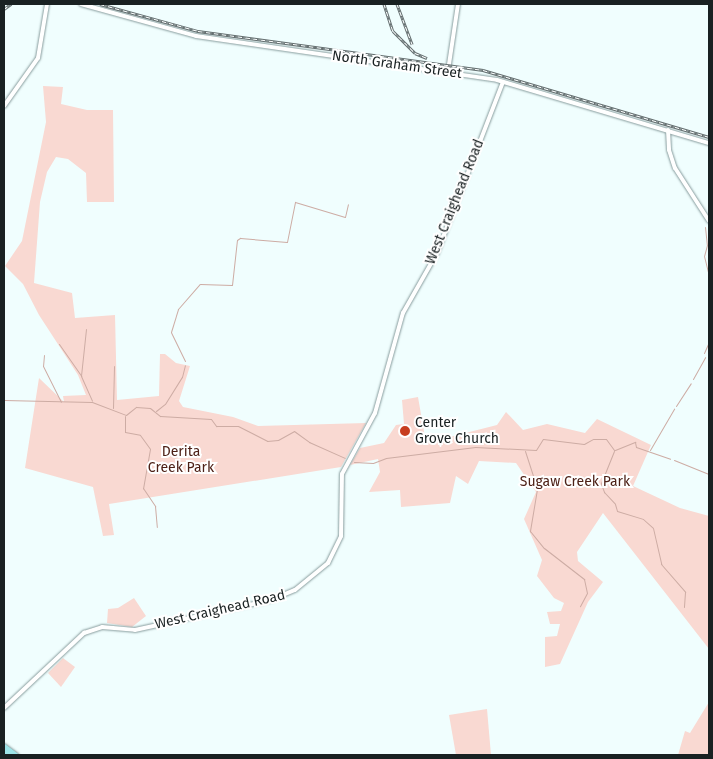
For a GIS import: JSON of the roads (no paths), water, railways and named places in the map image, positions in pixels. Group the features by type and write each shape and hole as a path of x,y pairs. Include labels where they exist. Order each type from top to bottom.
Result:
{"main road":[{"path":"4,746 16,755"},
{"path":"4,751 10,755"}],"street":[{"path":"4,106 38,58 47,4"},
{"name":"North Graham Street","path":"82,4 196,36 448,71 503,82 668,130 709,144"},
{"path":"448,71 458,4"},
{"name":"West Craighead Road","path":"4,708 84,633 102,627 135,630 271,600 296,590 328,563 340,536 342,474 376,413 403,313 437,253 503,82"},
{"path":"668,130 669,150 675,168 709,221"}],"waterway":[{"path":"185,361 171,332 178,309 200,284 232,285 237,240 240,238 287,242 295,202 345,217 348,204"},
{"path":"705,227 707,245 704,256 709,276"},
{"path":"86,329 81,376 92,401"},
{"path":"704,353 709,342"},
{"path":"59,344 81,376"},
{"path":"44,355 43,366 61,402"},
{"path":"693,379 705,357"},
{"path":"156,411 165,404 182,377 185,365"},
{"path":"113,408 114,366"},
{"path":"676,406 691,383"},
{"path":"4,400 92,402 126,415 136,407 150,408 160,416 211,419 216,426 238,426 267,441 278,440 294,431 309,442 345,458"},
{"path":"650,450 674,409"},
{"path":"125,416 125,432 140,435 150,449 143,488 155,506 157,527"},
{"path":"354,462 373,463 386,458 475,447 536,450 543,439 584,444 593,439 606,439 614,450"},
{"path":"615,450 635,442 636,447 670,459"},
{"path":"525,451 537,489 530,531 544,548 584,579 587,593 580,606"},
{"path":"614,451 601,484 604,492 615,504 617,511 643,519 653,528 661,564 685,592 684,607"},
{"path":"674,460 709,474"}],"railway":[{"path":"4,9 11,4"},
{"path":"100,4 198,31 483,70 709,137"},
{"path":"384,4 393,31 415,53 427,58"},
{"path":"397,4 412,44"}],"place":[{"name":"Center Grove Church","path":"405,431"}],"park label":[{"name":"Derita Creek Park","path":"181,460"},
{"name":"Sugaw Creek Park","path":"575,482"}]}
